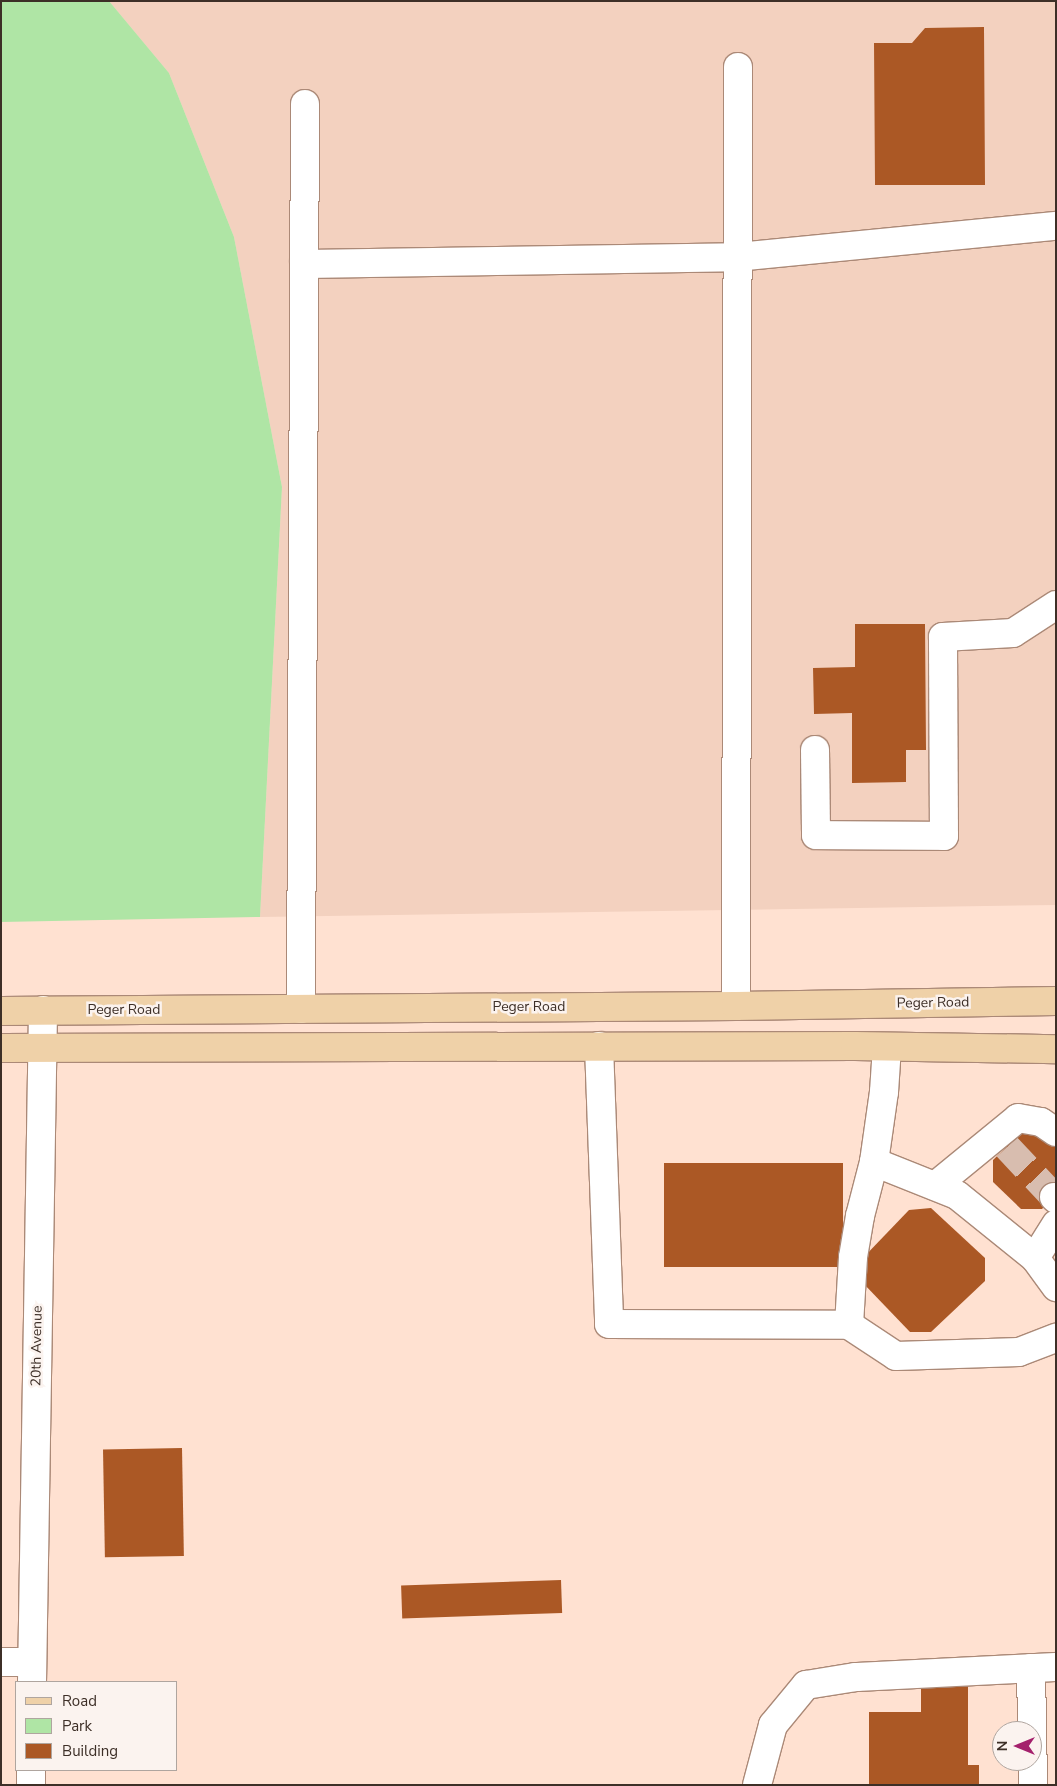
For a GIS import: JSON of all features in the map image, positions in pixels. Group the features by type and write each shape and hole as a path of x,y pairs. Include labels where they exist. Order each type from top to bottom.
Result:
{"main road":[{"name":"Peger Road","path":"1,1011 736,1006 1056,1001"},
{"path":"1,1048 599,1046 1056,1049"}],"street":[{"path":"736,1006 738,67"},
{"path":"301,1009 304,104"},
{"path":"304,264 737,257 1056,226"},
{"path":"814,750 816,836 944,836 943,637 1013,633 1056,605"},
{"name":"20th Avenue","path":"32,1672 43,1010"},
{"path":"599,1046 609,1324 850,1324 896,1356 1019,1352 1056,1338"},
{"path":"850,1324 853,1257 860,1216 874,1162 884,1092 887,1047"},
{"path":"935,1186 1001,1141 1018,1118 1041,1122 1056,1132"},
{"path":"874,1162 957,1195 1035,1258 1056,1287"},
{"path":"1035,1258 1056,1224"},
{"path":"1,1662 32,1672"},
{"path":"757,1785 773,1726 806,1685 856,1677 1044,1667 1033,1785"},
{"path":"31,1771 31,1785"}],"shaded area":[{"path":"109,1 1056,1 1056,905 260,917 282,487 234,237 169,73"}],"green space":[{"path":"1,1 109,1 169,73 234,237 282,487 260,917 1,922"}],"building":[{"path":"984,27 985,185 875,185 874,43 912,43 925,28"},
{"path":"855,624 925,624 926,750 906,750 906,782 852,783 852,713 814,714 813,668 855,667"},
{"path":"1042,1132 1056,1145 1056,1195 1042,1209 1021,1209 993,1182 993,1160 1021,1133"},
{"path":"664,1163 843,1163 843,1267 664,1267"},
{"path":"931,1208 985,1258 985,1281 931,1332 910,1332 862,1282 861,1260 909,1210"},
{"path":"182,1448 184,1556 105,1557 103,1449"},
{"path":"561,1580 562,1613 402,1619 401,1586"},
{"path":"921,1681 968,1682 968,1765 979,1765 979,1785 869,1785 869,1712 921,1712"}],"tunnel":[{"path":"1007,1147 1054,1197"}]}
